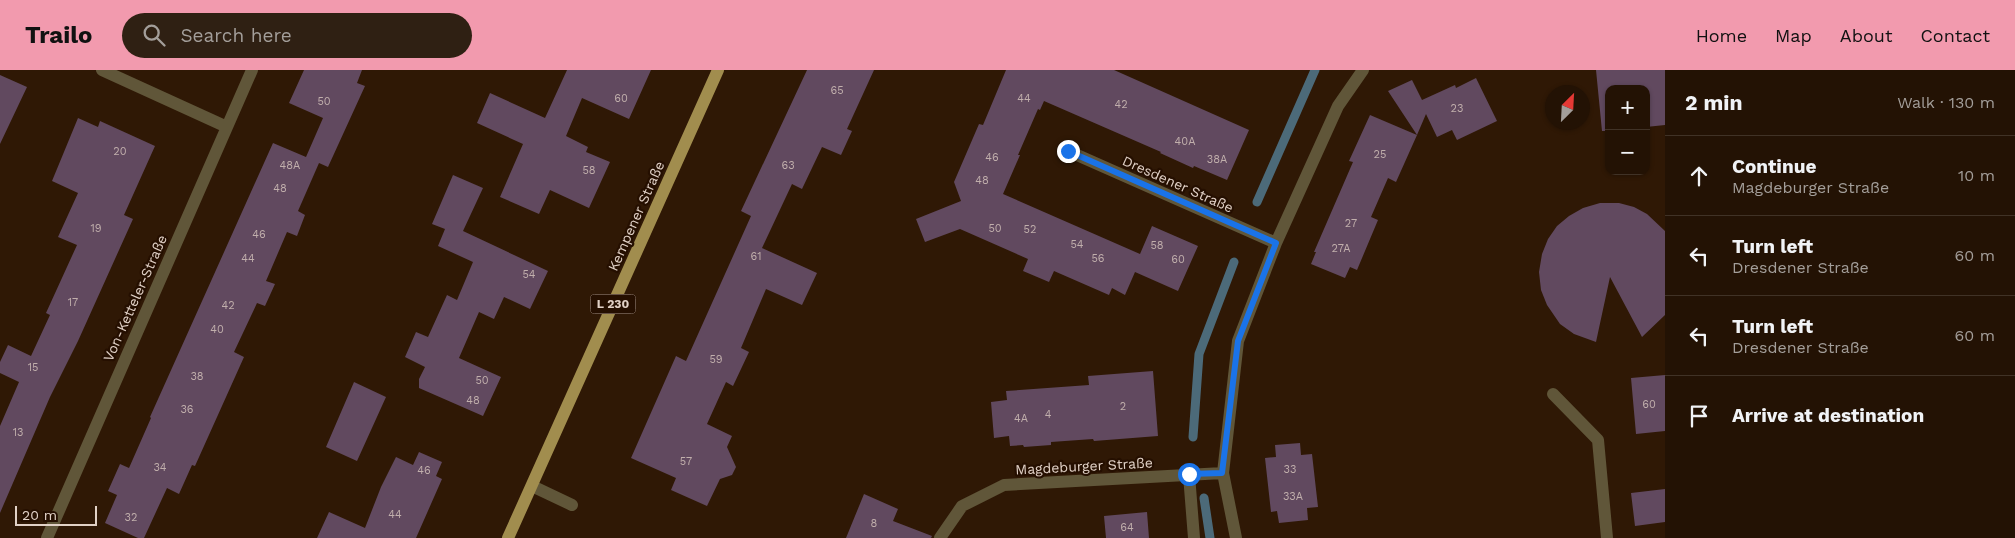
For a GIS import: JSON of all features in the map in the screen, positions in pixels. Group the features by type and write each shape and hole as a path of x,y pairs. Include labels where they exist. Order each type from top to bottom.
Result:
{"main road":[{"name":"Kempener Straße","path":"508,538 718,70"}],"street":[{"path":"102,70 227,127"},
{"name":"Von-Ketteler-Straße","path":"47,538 252,70"},
{"path":"1236,538 1222,473 1238,341 1276,243 1338,106 1363,70"},
{"name":"Dresdener Straße","path":"1068,151 1276,243"},
{"path":"1553,394 1598,440 1607,538"},
{"name":"Magdeburger Straße","path":"940,538 962,506 1004,485 1222,473"},
{"path":"1189,474 1194,538"},
{"path":"532,486 572,505"}],"building":[{"path":"304,70 362,70 357,83 365,86 328,167 319,163 298,211 305,215 297,236 287,232 266,281 275,284 265,306 257,303 234,352 244,357 195,466 192,465 179,494 167,488 144,538 138,538 105,523 117,495 108,491 120,464 129,468 273,143 306,157 323,118 289,103"},
{"path":"567,70 651,70 629,119 582,98 566,136 588,147 586,152 610,162 589,208 550,190 539,214 500,197 523,144 477,123 490,93 545,118"},
{"path":"807,70 874,70 847,129 852,131 841,155 822,147 802,189 792,184 762,248 817,273 802,305 766,289 741,348 749,352 733,386 726,382 707,424 732,436 727,447 736,467 732,475 720,479 707,506 671,490 676,478 631,458 676,356 686,361 751,216 741,211"},
{"path":"1006,70 1114,70 1249,130 1227,180 1194,166 1193,168 1044,101 1040,110 1038,109 1003,194 1140,254 1152,226 1198,246 1178,291 1135,272 1125,295 1112,288 1109,295 1054,271 1049,282 1023,271 1028,259 960,229 925,242 916,219 961,201 954,182 979,124 983,125"},
{"path":"1596,70 1665,70 1665,125 1650,127 1650,85 1605,85 1605,131 1602,131"},
{"path":"0,75 27,87 0,144"},
{"path":"1476,78 1497,121 1457,140 1452,130 1437,137 1426,114 1417,135 1388,91 1412,80 1422,100 1455,85 1456,88"},
{"path":"1370,115 1417,135 1396,182 1388,178 1371,217 1378,220 1357,270 1350,267 1345,278 1311,264 1316,252 1314,252 1353,162 1349,161"},
{"path":"78,118 98,127 100,121 155,146 124,215 133,219 78,341 50,397 0,513 0,426 19,382 0,373 0,362 8,345 31,356 50,315 46,313 77,245 58,237 78,193 52,181"},
{"path":"453,175 483,188 463,231 548,271 530,309 504,297 494,319 479,312 459,358 501,377 483,416 419,388 419,379 425,367 405,357 416,332 428,337 447,295 457,300 473,262 438,246 445,229 432,224"},
{"path":"1600,203 1619,203 1634,207 1647,214 1665,231 1665,315 1642,337 1610,277 1596,342 1574,334 1560,324 1547,305 1541,290 1539,272 1542,254 1548,239 1557,226 1569,216 1583,208"},
{"path":"1153,371 1158,436 1051,442 1051,445 1024,447 1023,445 1010,446 1009,436 994,438 991,402 1007,400 1006,391 1089,385 1088,376"},
{"path":"1665,375 1665,431 1636,434 1631,378"},
{"path":"354,382 386,397 357,461 326,447"},
{"path":"1300,443 1301,455 1312,454 1318,507 1307,508 1308,520 1279,523 1277,511 1271,512 1265,458 1276,457 1275,445"},
{"path":"419,452 442,462 436,476 442,479 416,538 317,538 329,512 365,528 381,487 396,457 413,465"},
{"path":"1665,489 1665,522 1635,526 1631,493"},
{"path":"864,494 898,509 893,521 932,536 931,538 846,538"},
{"path":"1147,512 1149,538 1106,538 1104,516"}],"waterway":[{"path":"1257,202 1315,70"},
{"path":"1193,437 1199,354 1234,262"},
{"path":"1204,498 1210,538"}],"route":[{"path":"1068,151 1276,243 1238,341 1222,473 1189,474"}]}
